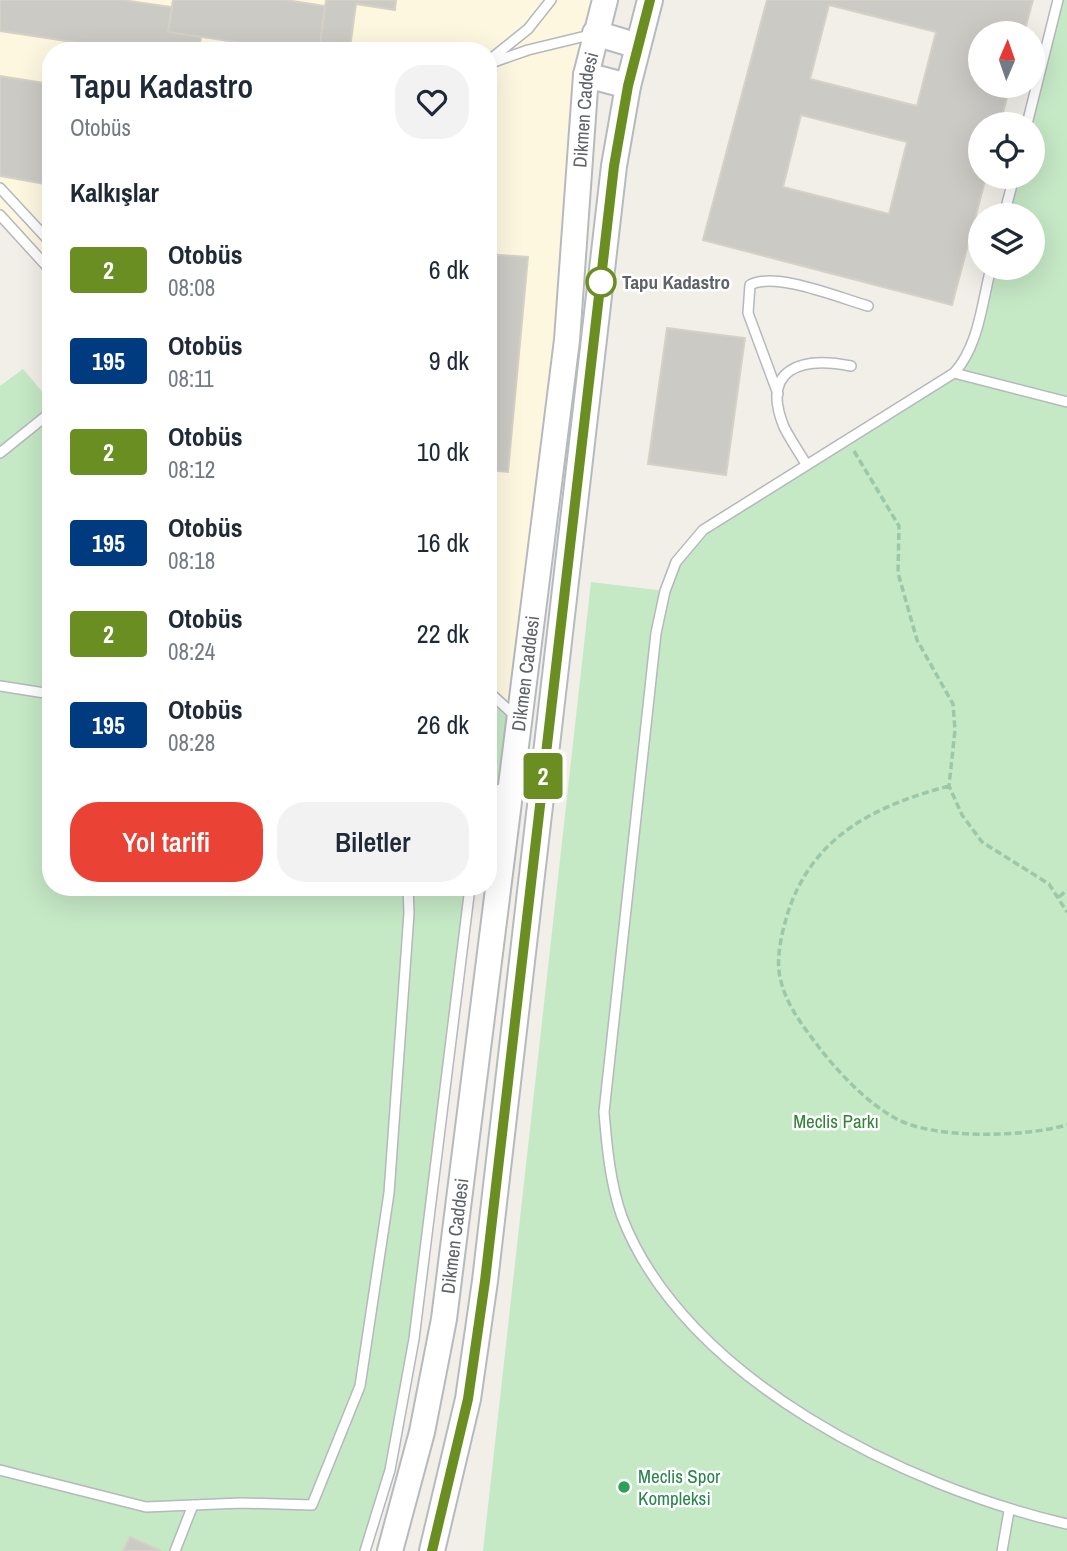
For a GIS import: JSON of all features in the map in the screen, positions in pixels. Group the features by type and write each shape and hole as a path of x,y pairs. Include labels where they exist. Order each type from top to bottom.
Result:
{"main road":[{"name":"Dikmen Caddesi","path":"390,1551 422,1432 444,1319 567,340 586,75 605,0"},
{"name":"Dikmen Caddesi","path":"432,1551 468,1399 485,1281 614,166 628,86 650,0"},
{"path":"595,33 638,46"},
{"path":"586,75 628,86"}],"lane":[{"path":"497,55 528,29 551,0"},
{"path":"1030,112 1058,0"},
{"path":"497,60 595,33"},
{"path":"0,188 42,233"},
{"path":"0,215 42,261"},
{"path":"988,280 972,344 965,361 954,373 703,530 676,562 665,591 656,633 604,1112 609,1167 622,1217 668,1296 720,1351 792,1406 858,1446 914,1475 1009,1511 1067,1524"},
{"path":"806,464 785,429 778,394 748,313 750,285 758,281 781,282 868,306"},
{"path":"778,394 781,377 796,365 812,362 850,366"},
{"path":"954,373 1067,402"},
{"path":"0,453 42,419"},
{"path":"0,686 42,693"},
{"path":"497,699 521,722 497,798"},
{"path":"0,1470 146,1507 312,1505 360,1386 388,1192 408,896"},
{"path":"365,1551 390,1470 414,1339 469,896"},
{"path":"176,1551 193,1505"},
{"path":"1002,1551 1009,1511"}],"path":[{"path":"847,440 899,526 898,573 917,640 953,704 955,730 949,786 962,814 982,842 1049,884 1067,912"},
{"path":"949,786 908,797 871,814 837,837 808,866 791,900 780,939 780,976 794,1013 837,1071 895,1119 944,1132 997,1136 1067,1125"},
{"path":"1059,897 1067,890"}],"shaded area":[{"path":"0,0 605,0 521,722 497,699 497,42 42,42 42,261 0,215"}],"green space":[{"name":"Meclis Parkı","path":"1058,0 1067,0 1067,1551 483,1551 591,582 665,591 676,562 703,530 965,361 988,280 1045,280 1045,203 1007,203 1011,189 1045,189 1045,112 1030,112 1034,98 1045,98 1045,52"},
{"path":"23,369 42,391 42,896 469,896 414,1339 390,1470 365,1551 0,1551 0,386"},
{"path":"497,699 521,722 497,798"}],"building":[{"path":"0,0 122,0 172,7 168,32 201,37 200,42 73,42 0,31"},
{"path":"173,0 286,0 325,6 320,42 236,42 168,32"},
{"path":"326,0 396,0 395,10 356,4 351,42 320,42"},
{"path":"767,0 1033,0 1027,21 968,21 968,98 1007,98 1003,112 968,112 968,189 983,189 979,203 968,203 968,245 952,305 703,240","holes":["829,5 936,32 917,106 810,79","801,115 907,142 889,214 783,187"]},
{"path":"0,76 42,83 42,183 0,176"},
{"path":"497,255 528,257 508,472 497,471"},
{"path":"667,328 745,338 726,475 648,464"},
{"path":"130,1537 161,1551 123,1551"}],"bus line":[{"name":"2","path":"432,1551 468,1399 485,1281 614,166 628,86 650,0"}],"place":[{"name":"Tapu Kadastro","path":"601,282"},
{"name":"Meclis Spor Kompleksi","path":"624,1487"}]}
